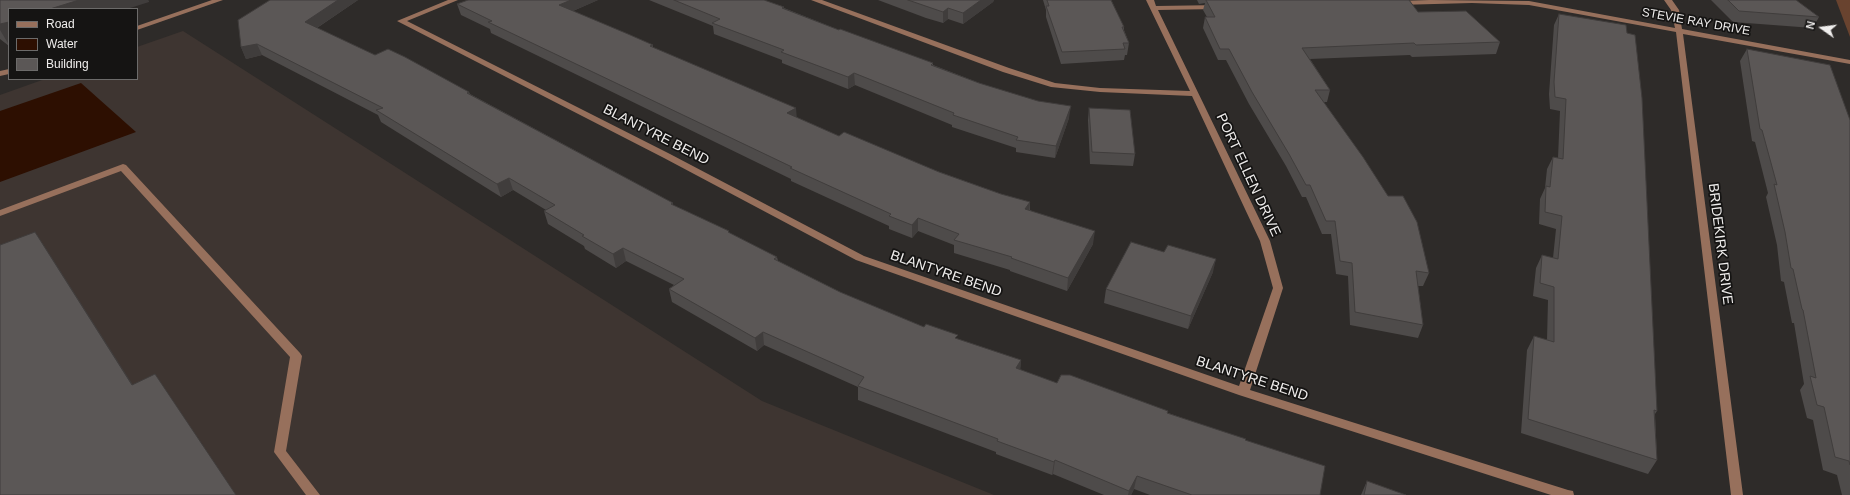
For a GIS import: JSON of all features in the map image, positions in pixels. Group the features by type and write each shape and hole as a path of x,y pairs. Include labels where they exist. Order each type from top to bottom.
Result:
{"street":[{"path":"138,28 219,0"},
{"name":"BLANTYRE BEND","path":"454,0 401,21 667,156 860,258 1243,392 1568,495"},
{"path":"815,0 1006,70 1054,85 1100,90 1194,94"},
{"name":"BRIDEKIRK DRIVE","path":"1668,0 1675,10 1679,30 1738,495"},
{"name":"STEVIE RAY DRIVE","path":"1385,3 1472,1 1529,3 1850,62"},
{"path":"1152,4 1227,6"},
{"name":"PORT ELLEN DRIVE","path":"1152,4 1265,241 1278,288 1243,392"},
{"path":"0,213 123,167 296,356 280,452 314,495"}],"shaded area":[{"path":"1836,0 1850,0 1850,37"},
{"path":"183,31 762,401 994,495 0,495 0,95 42,80 138,80 138,47"}],"water":[{"path":"81,83 136,132 0,182 0,111"}],"building":[{"path":"0,0 79,0 53,8 8,8 8,22 0,24"},
{"path":"270,0 338,0 305,22 375,55 388,49 405,57 469,92 467,93 673,203 671,204 729,231 728,232 777,257 774,259 840,292 924,327 926,324 958,335 955,338 1021,360 1016,368 1057,383 1061,375 1070,375 1168,411 1167,413 1325,466 1320,495 1192,495 1137,476 1129,491 1055,460 1054,462 997,441 998,439 858,386 864,377 763,332 755,338 669,289 684,279 623,248 613,254 544,211 555,205 509,178 497,184 376,110 383,108 257,44 241,47 238,20"},
{"path":"468,0 571,0 559,5 653,45 650,46 796,108 787,113 839,136 844,132 939,172 1001,194 1030,202 1025,209 1095,231 1068,278 1011,258 1012,257 954,240 959,234 918,218 912,225 889,216 891,214 790,168 792,167 488,22 492,21 457,4"},
{"path":"674,0 764,0 839,30 840,29 933,63 931,65 979,83 1038,101 1071,106 1056,146 1016,140 1018,137 953,115 954,113 854,73 848,77 781,52 784,50 712,23 720,19"},
{"path":"908,0 981,0 963,13 948,8 943,12"},
{"path":"1047,0 1111,0 1124,27 1122,27 1129,43 1123,43 1125,49 1062,52 1046,6 1049,6"},
{"path":"1206,0 1409,0 1418,12 1466,11 1500,42 1416,45 1414,43 1302,48 1330,90 1315,90 1363,157 1388,196 1403,196 1417,222 1429,273 1416,271 1423,325 1355,312 1352,263 1340,261 1335,221 1326,221 1310,185 1306,185 1229,49 1220,49 1205,17 1215,17"},
{"path":"1728,0 1796,0 1819,17 1739,11"},
{"path":"1559,14 1626,25 1627,33 1635,35 1642,98 1657,411 1654,410 1657,460 1528,419 1534,336 1554,342 1554,287 1540,283 1542,255 1558,259 1562,216 1545,212 1546,186 1550,187 1553,157 1563,159 1566,99 1555,97 1554,82"},
{"path":"1747,49 1830,65 1850,120 1850,465 1849,461 1835,457 1824,407 1817,405 1810,376 1816,378 1803,310 1793,269 1791,268 1785,232 1774,184 1777,185 1762,130 1760,129"},
{"path":"1089,108 1130,110 1135,154 1092,152"},
{"path":"35,232 132,385 155,374 236,495 0,495 0,245"},
{"path":"1131,242 1164,252 1168,245 1216,259 1191,316 1106,289"},
{"path":"1367,481 1406,495 1364,495"}]}
